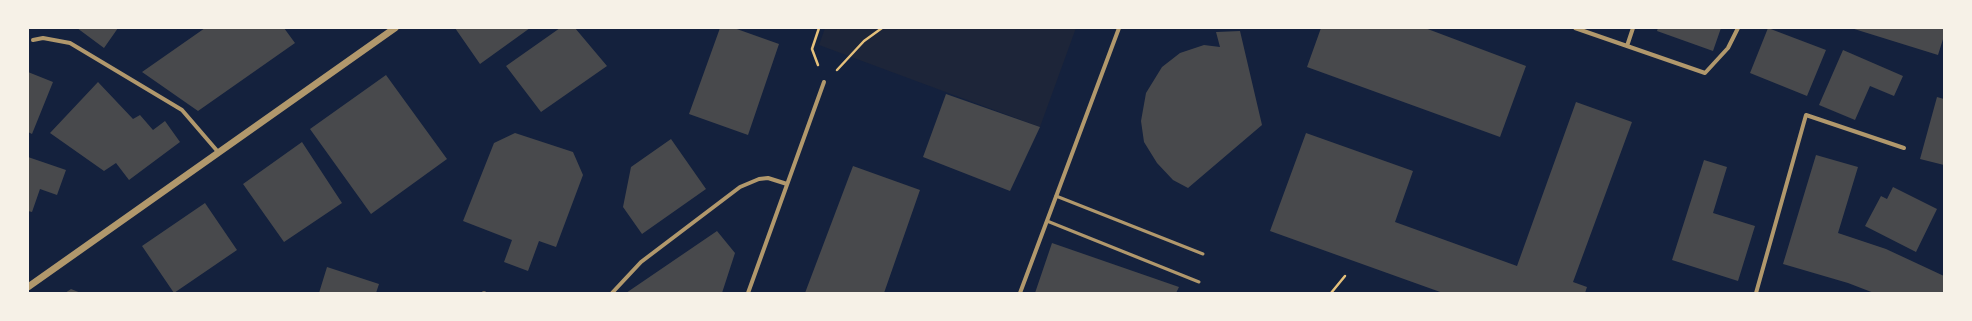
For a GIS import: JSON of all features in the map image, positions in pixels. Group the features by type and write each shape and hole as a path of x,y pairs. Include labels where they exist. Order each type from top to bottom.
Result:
{"street":[{"path":"28,287 395,28"},
{"path":"1020,293 1119,28"},
{"path":"1575,28 1705,73 1728,48 1738,28"},
{"path":"1627,46 1633,28"},
{"path":"33,40 44,38 70,43 182,110 219,153"},
{"path":"748,293 824,82"},
{"path":"1756,293 1806,115 1904,148"},
{"path":"612,293 641,262 740,187 759,179 768,178 787,184"}],"lane":[{"path":"28,42 33,40"},
{"path":"1056,196 1203,254"},
{"path":"1047,221 1199,282"}],"path":[{"path":"819,28 812,49 824,82"},
{"path":"849,58 864,41 882,28"},
{"path":"1331,293 1345,276"}],"shaded area":[{"path":"825,28 1076,28 1040,127 819,45"}],"building":[{"path":"77,28 118,28 104,48"},
{"path":"205,28 284,28 295,43 198,111 142,72"},
{"path":"455,28 530,28 480,64"},
{"path":"560,28 575,28 607,66 541,112 506,66"},
{"path":"720,28 734,28 779,44 748,135 689,114"},
{"path":"1321,28 1425,28 1526,66 1500,137 1307,67"},
{"path":"1658,28 1721,28 1713,51 1657,31"},
{"path":"1768,28 1826,50 1807,96 1750,73"},
{"path":"1851,28 1944,28 1944,36 1938,55"},
{"path":"1240,31 1262,125 1188,188 1173,180 1157,163 1144,142 1141,121 1146,93 1162,67 1180,53 1204,45 1220,47 1216,32"},
{"path":"1843,50 1903,76 1894,96 1870,86 1855,120 1819,105"},
{"path":"28,72 53,82 32,134 28,132"},
{"path":"386,75 447,159 371,214 310,129"},
{"path":"98,82 133,119 140,115 153,130 165,121 180,142 129,180 116,163 104,171 50,133"},
{"path":"946,94 1040,127 1010,191 923,157"},
{"path":"1937,97 1944,99 1944,165 1920,159"},
{"path":"1576,102 1632,122 1573,282 1587,287 1585,293 1443,293 1270,231 1306,133 1413,171 1395,222 1517,266"},
{"path":"515,133 573,152 583,175 556,247 539,241 528,271 504,262 512,240 463,221 494,143"},
{"path":"671,139 706,189 642,234 623,207 631,167"},
{"path":"302,142 342,203 284,242 243,184"},
{"path":"1816,155 1858,167 1838,233 1886,249 1944,276 1944,293 1874,293 1848,283 1783,264"},
{"path":"28,157 66,170 57,195 40,189 32,212 28,211"},
{"path":"1704,160 1727,167 1713,213 1755,226 1738,281 1672,260"},
{"path":"853,166 920,190 884,293 805,293"},
{"path":"1893,187 1937,209 1916,252 1865,226 1881,196 1887,199"},
{"path":"205,203 237,250 174,293 142,246"},
{"path":"717,231 735,253 722,293 626,293"},
{"path":"1052,243 1179,287 1176,293 1035,293"},
{"path":"327,267 379,284 376,293 319,293"},
{"path":"71,289 81,293 65,293"}]}
